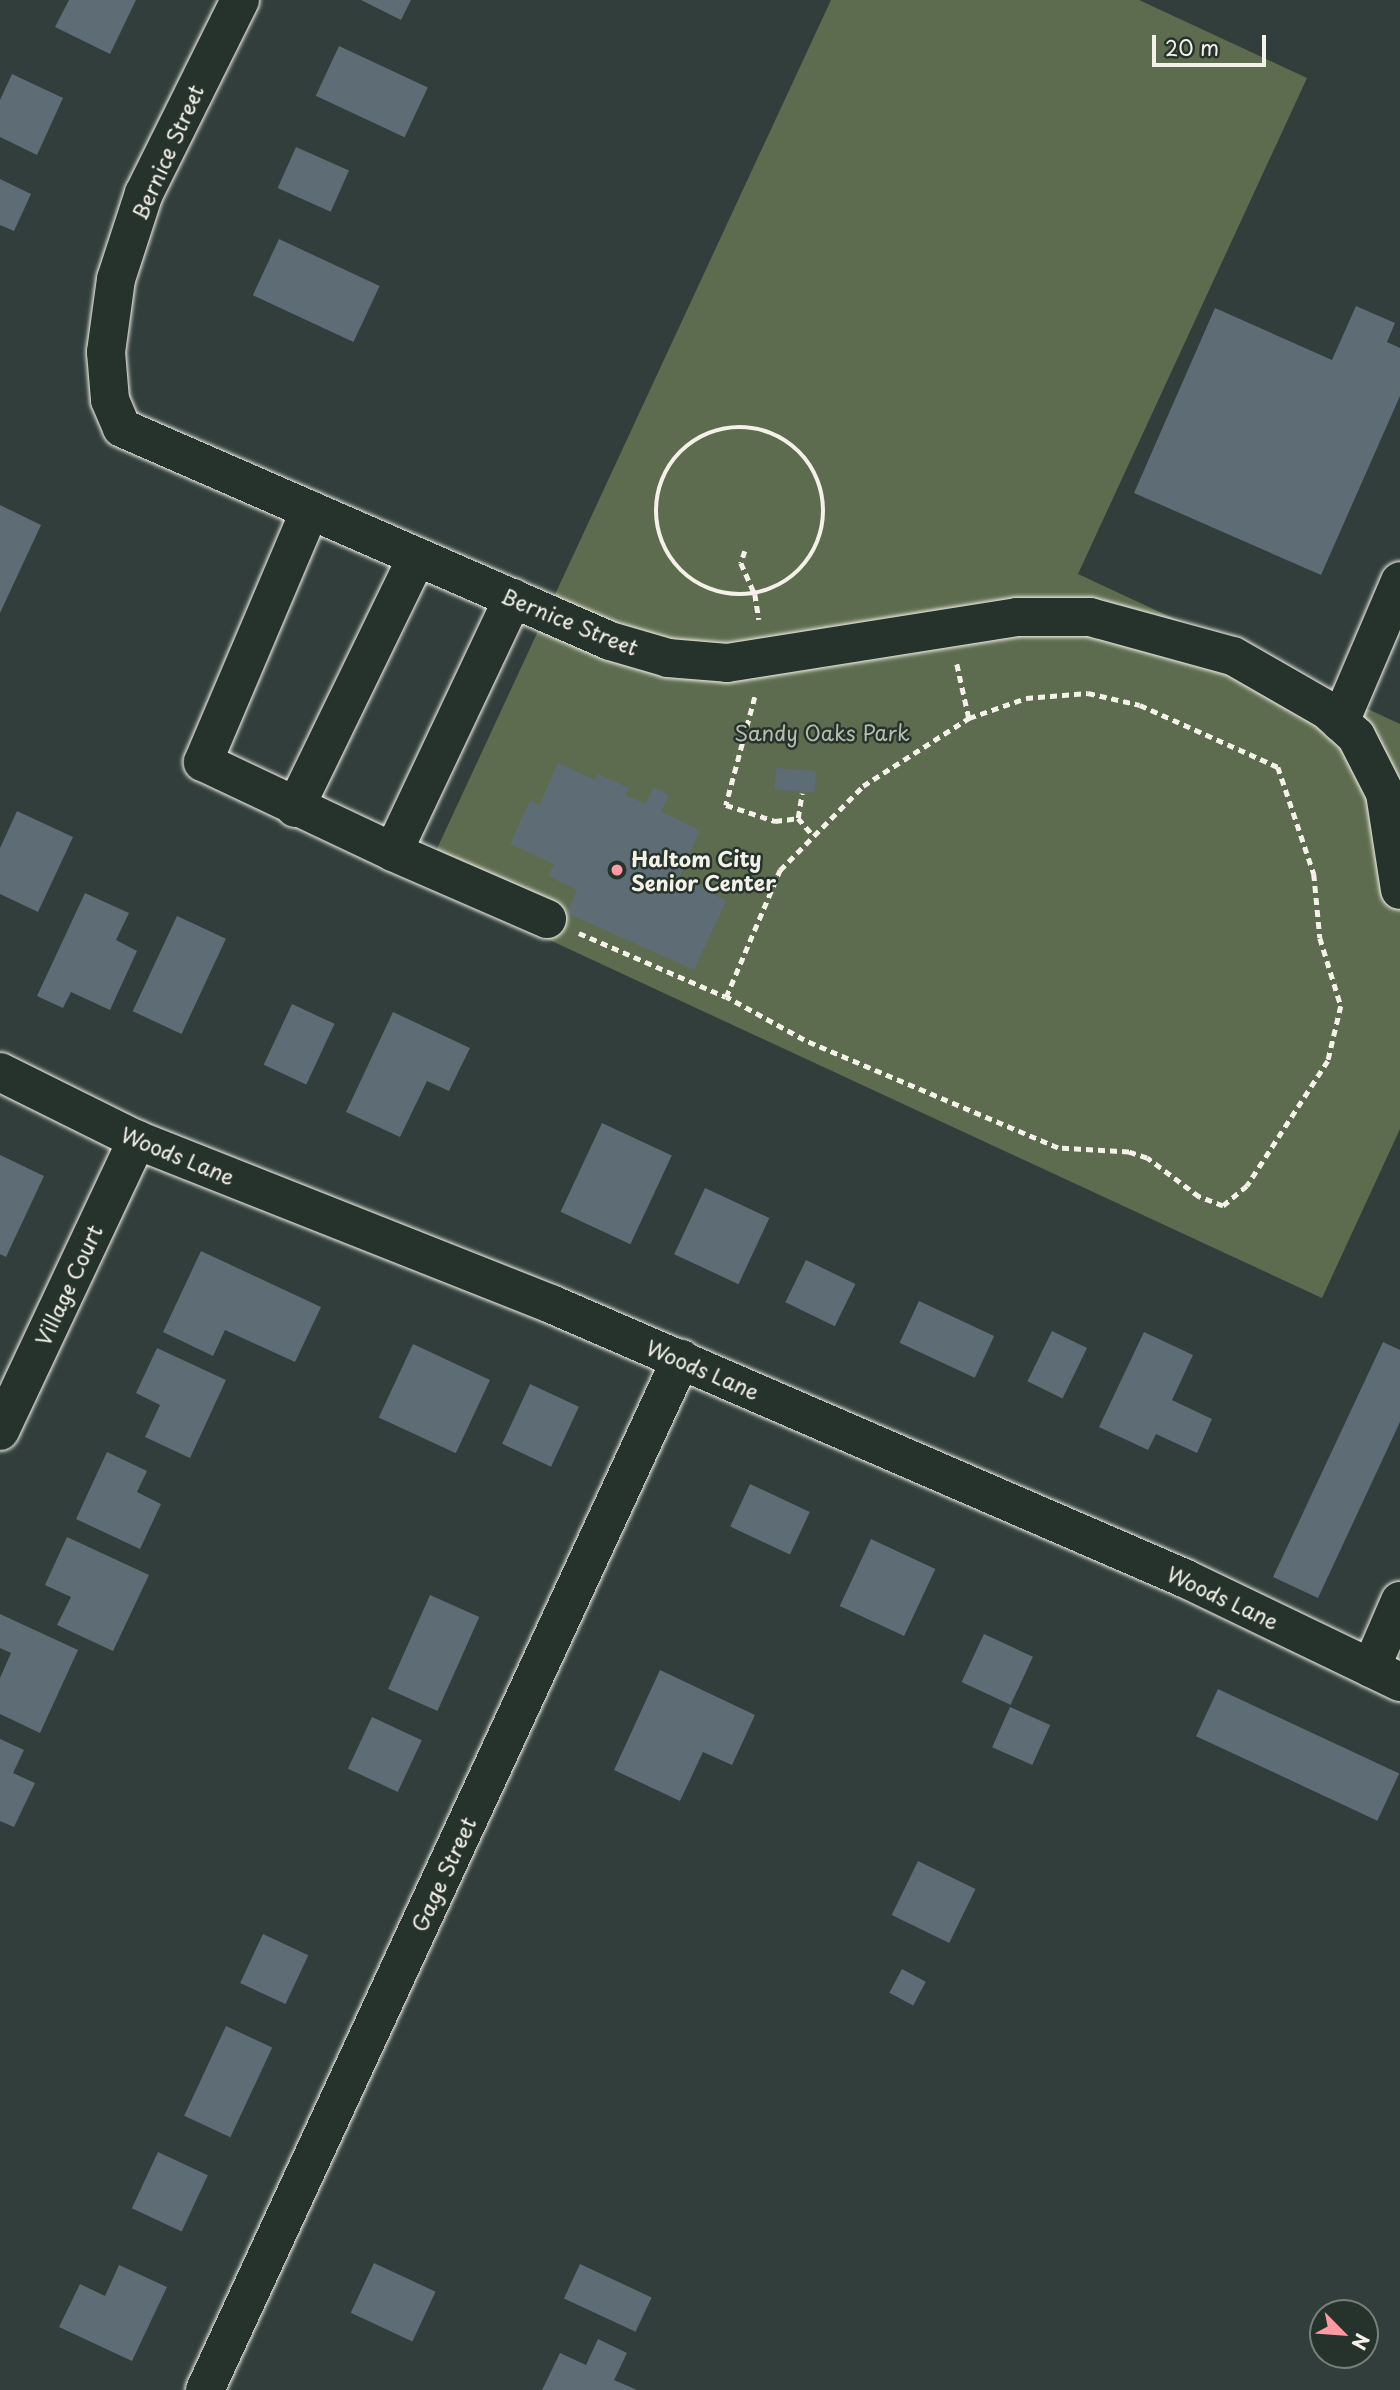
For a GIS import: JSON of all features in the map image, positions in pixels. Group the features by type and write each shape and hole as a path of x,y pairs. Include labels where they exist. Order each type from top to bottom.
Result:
{"street":[{"name":"Bernice Street","path":"240,0 144,193 116,279 106,352 110,400 122,428 610,641 668,658 727,663 1017,617 1090,617 1233,656 1340,722 1356,736 1385,793 1397,859"},
{"path":"310,510 203,762 295,808 547,919"},
{"path":"295,808 417,556"},
{"path":"1340,722 1400,581"},
{"path":"393,852 513,598"},
{"name":"Woods Lane","path":"0,1072 137,1140 681,1359 1184,1578 1386,1675"},
{"name":"Village Court","path":"0,1431 137,1140"},
{"name":"Gage Street","path":"205,2390 681,1359"},
{"path":"1386,1675 1400,1601"}],"path":[{"path":"744,427 774,434 798,450 817,476 824,526 812,556 789,580 755,594 714,592 702,586 674,565 662,543 657,490 685,446 709,432 744,427"},
{"path":"745,551 741,563 755,594 765,658 726,805 775,821 798,818"},
{"path":"949,629 969,718"},
{"path":"547,919 726,998 804,1040 1058,1148 1138,1155 1199,1197 1223,1206 1247,1186 1328,1061 1341,1006 1320,937 1314,874 1278,767 1140,705 1088,693 1026,698 969,718 891,765 863,786 838,816 812,834 780,870 764,899 726,998"},
{"path":"798,818 803,793"},
{"path":"798,818 812,834"}],"green space":[{"name":"Sandy Oaks Park","path":"831,0 1139,0 1307,78 1078,574 1400,724 1400,1129 1322,1298 422,881"}],"building":[{"path":"69,0 136,0 110,54 55,27"},
{"path":"361,0 411,0 401,20"},
{"path":"339,46 428,87 405,137 316,96"},
{"path":"12,74 63,98 37,155 0,137 0,100"},
{"path":"296,147 349,171 331,212 278,188"},
{"path":"0,179 31,194 14,231 0,225"},
{"path":"279,239 380,286 353,342 253,295"},
{"path":"1356,306 1395,323 1387,342 1400,348 1400,396 1321,575 1134,493 1215,308 1332,360"},
{"path":"0,505 41,525 0,613"},
{"name":"Haltom City Senior Center","path":"558,763 595,780 598,774 629,788 625,795 646,804 653,787 669,795 661,812 700,830 678,881 689,885 691,881 726,901 694,970 567,913 577,890 548,876 554,864 510,844 530,800 539,805"},
{"path":"776,768 816,771 814,793 774,790"},
{"path":"17,811 73,837 38,912 0,894 0,848"},
{"path":"85,893 129,913 116,940 137,951 110,1010 71,992 63,1008 37,996"},
{"path":"177,916 226,939 182,1034 133,1011"},
{"path":"292,1004 335,1024 306,1085 264,1065"},
{"path":"393,1012 470,1048 449,1091 427,1081 400,1137 346,1112"},
{"path":"602,1123 672,1156 630,1244 561,1212"},
{"path":"0,1155 44,1176 6,1257 0,1254"},
{"path":"705,1188 769,1218 738,1284 674,1254"},
{"path":"201,1251 321,1307 295,1362 225,1330 213,1356 163,1332"},
{"path":"806,1260 855,1284 835,1326 785,1302"},
{"path":"919,1301 994,1336 975,1378 900,1343"},
{"path":"1052,1331 1087,1348 1063,1398 1027,1381"},
{"path":"1144,1332 1193,1355 1172,1400 1212,1419 1197,1453 1156,1434 1148,1450 1099,1427"},
{"path":"1383,1342 1400,1350 1400,1422 1318,1598 1273,1577"},
{"path":"413,1344 490,1380 456,1453 379,1417"},
{"path":"157,1348 226,1380 190,1458 145,1437 160,1405 136,1393"},
{"path":"530,1384 579,1407 551,1467 502,1444"},
{"path":"107,1452 147,1471 137,1492 161,1504 140,1549 76,1519"},
{"path":"750,1484 810,1512 790,1554 730,1527"},
{"path":"67,1537 149,1575 113,1651 57,1625 71,1597 45,1585"},
{"path":"871,1539 935,1569 904,1636 840,1606"},
{"path":"430,1595 479,1617 437,1711 388,1689"},
{"path":"0,1614 78,1650 40,1733 0,1714 0,1678 11,1653 0,1648"},
{"path":"984,1634 1033,1657 1011,1705 962,1682"},
{"path":"660,1670 755,1715 732,1765 703,1752 680,1801 614,1770"},
{"path":"1218,1689 1399,1774 1377,1821 1196,1736"},
{"path":"1010,1707 1050,1725 1032,1765 992,1747"},
{"path":"372,1717 422,1740 398,1792 348,1769"},
{"path":"0,1739 24,1750 13,1773 35,1783 14,1827 0,1821"},
{"path":"918,1861 976,1889 949,1943 892,1915"},
{"path":"263,1934 308,1955 285,2004 240,1983"},
{"path":"902,1969 926,1982 913,2006 889,1993"},
{"path":"226,2026 272,2048 230,2137 184,2116"},
{"path":"158,2152 208,2175 182,2231 132,2208"},
{"path":"374,2263 436,2292 412,2342 351,2313"},
{"path":"580,2264 652,2297 636,2332 564,2298"},
{"path":"119,2265 167,2287 132,2361 59,2327 80,2284 105,2296"},
{"path":"598,2339 627,2353 614,2380 637,2390 542,2390 560,2353 586,2365"}],"place":[{"name":"Haltom City Senior Center","path":"617,870"}]}
